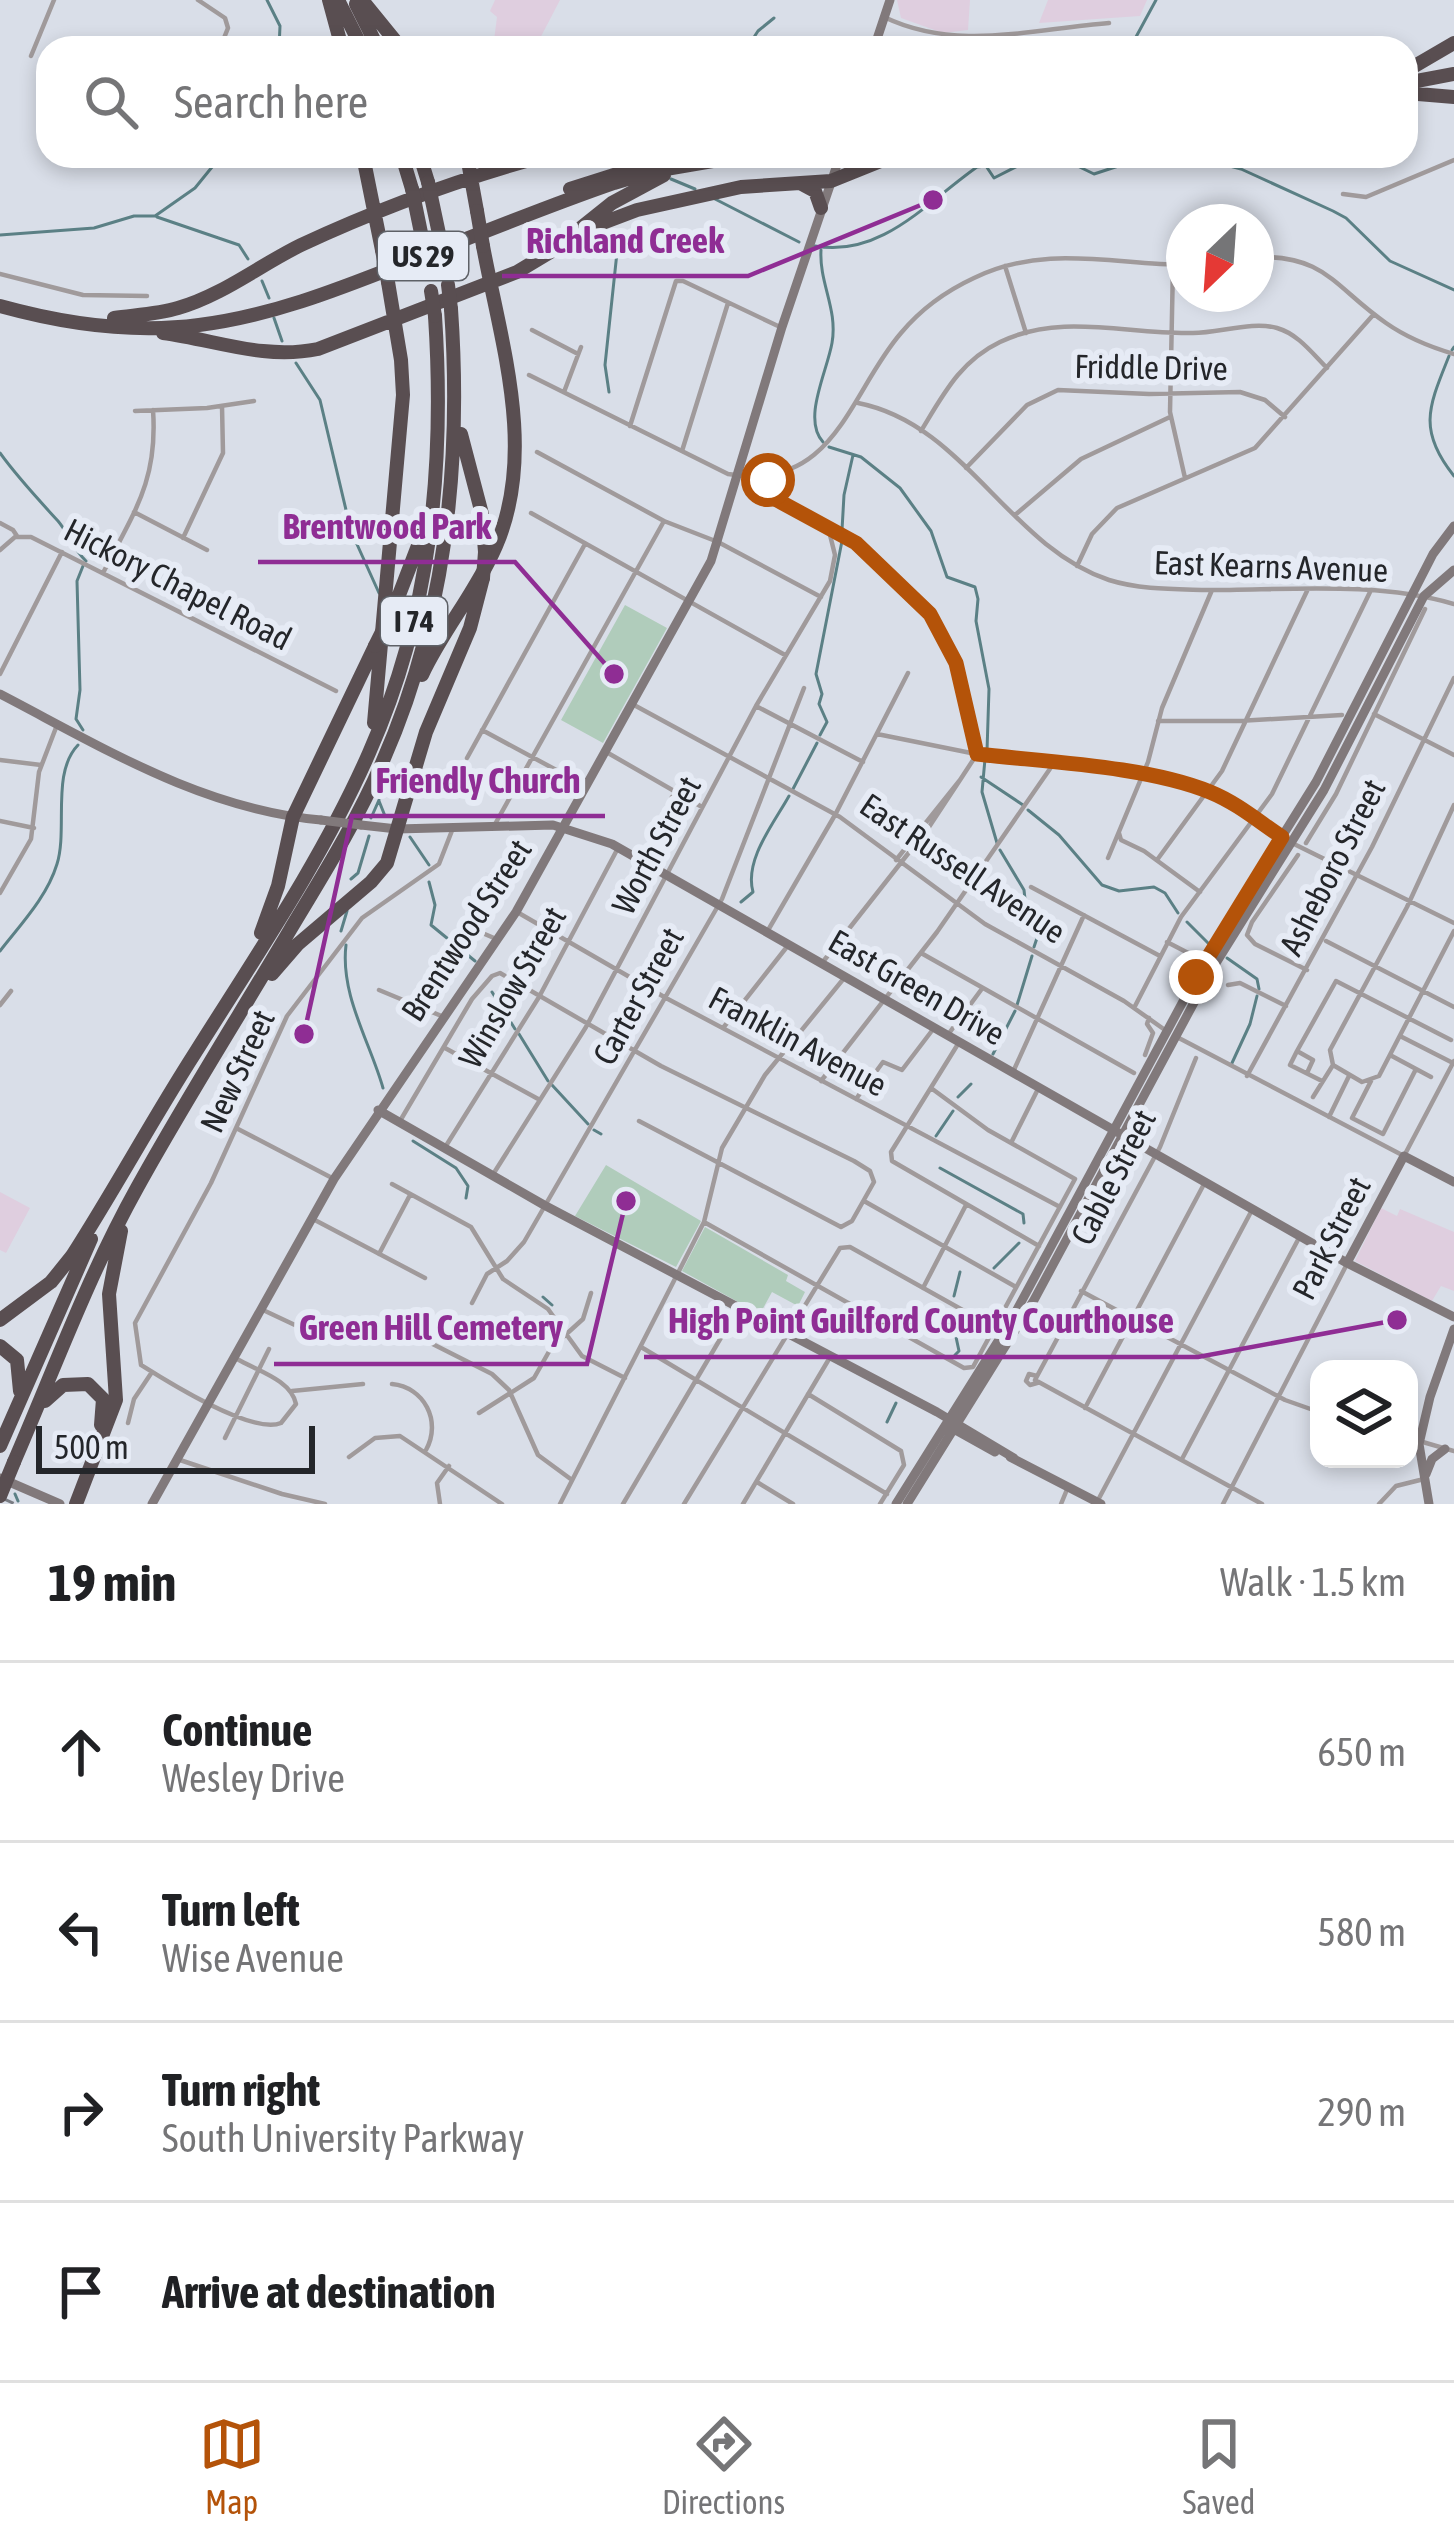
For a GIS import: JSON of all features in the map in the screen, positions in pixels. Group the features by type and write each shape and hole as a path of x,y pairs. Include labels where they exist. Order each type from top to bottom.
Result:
{"highway":[{"path":"333,0 340,36"},
{"path":"333,0 355,36"},
{"path":"358,0 373,36"},
{"path":"358,0 390,36"},
{"path":"1418,64 1454,43"},
{"path":"1418,86 1454,78"},
{"path":"1418,90 1454,97"},
{"path":"352,790 374,727 403,395 366,168"},
{"name":"I 74","path":"0,1446 110,1196 352,790 393,694 431,538 440,443 435,316 406,168"},
{"name":"I 74","path":"0,1496 99,1259 345,837 383,761 420,658 440,573 455,462 457,385 445,262 424,168"},
{"path":"383,761 428,661 489,560 510,502 516,456 513,408 469,168"},
{"path":"118,323 181,308 376,212 500,168"},
{"name":"US 29","path":"118,323 193,317 275,302 632,168"},
{"name":"US 29","path":"0,302 52,320 196,326 279,310 614,182 677,168"},
{"path":"118,323 250,352 318,349 518,272 632,190 687,168"},
{"path":"556,247 602,221 637,210 741,187 831,181 863,168"},
{"path":"802,184 815,191 821,208"},
{"path":"230,1031 298,944 379,874 391,855 426,732 470,628 483,578 482,514 461,434 457,385"},
{"path":"227,1001 269,914 293,817 394,608 422,537 440,443"},
{"path":"68,1504 116,1400 110,1280 135,1192"},
{"path":"0,1320 51,1282 110,1196"},
{"path":"0,1346 11,1352 21,1371 14,1413"},
{"path":"32,1420 50,1394 63,1385 88,1384 103,1399 100,1426 68,1504"}],"main road":[{"path":"878,36 890,0"},
{"name":"Brentwood Street","path":"152,1504 334,1180 517,912 688,601 718,542 836,168"},
{"path":"896,1504 1034,1300 1172,1034 1286,839 1433,554 1454,526"},
{"path":"1286,839 1324,790 1424,596 1454,570"},
{"name":"East Green Drive","path":"0,694 198,793 293,817 397,829 564,827 618,847 1347,1263 1454,1317"},
{"path":"378,1110 492,1176 831,1355 1005,1457 1099,1503"},
{"path":"1390,1149 1402,1160 1454,1182"},
{"name":"Park Street","path":"1347,1263 1402,1160"},
{"path":"1418,1428 1451,1349 1454,1329"},
{"path":"908,1504 953,1425"},
{"path":"1424,1479 1432,1459 1449,1450"},
{"path":"1418,1455 1429,1504"},
{"path":"0,1478 68,1504"}],"street":[{"path":"39,36 54,0"},
{"path":"198,0 225,18 225,36"},
{"path":"884,17 916,32 940,36"},
{"path":"973,36 1109,23"},
{"path":"31,56 36,44"},
{"path":"1343,194 1363,198 1452,164"},
{"path":"529,375 736,475 766,474 821,448 858,403 882,358 919,314 952,290 1005,266 1071,256 1166,264"},
{"path":"1274,258 1316,266 1411,338 1454,354"},
{"path":"1005,266 1026,333"},
{"path":"0,274 83,295 147,296"},
{"path":"630,425 677,281 782,327"},
{"path":"682,451 728,303"},
{"path":"1172,312 1170,416 1185,478"},
{"path":"1077,566 1092,534 1126,502 1255,448 1374,314"},
{"path":"921,431 957,374 997,344 1057,326 1171,334 1273,327 1299,339 1327,368"},
{"path":"532,330 580,350 564,392"},
{"name":"Friddle Drive","path":"966,468 1027,405 1050,392 1075,388 1121,394 1249,393 1285,417"},
{"path":"135,411 254,401"},
{"name":"East Kearns Avenue","path":"858,403 921,431 966,468 1039,542 1077,566 1133,586 1370,592 1424,596 1454,604"},
{"path":"183,538 223,453 222,406"},
{"path":"103,573 154,460 152,410"},
{"path":"1013,517 1081,459 1170,416"},
{"path":"537,452 664,521 718,542 821,597"},
{"path":"766,474 777,500 872,555 939,626 956,663 977,754 822,964"},
{"path":"134,512 207,550"},
{"path":"531,513 785,656"},
{"path":"494,826 664,521"},
{"path":"0,523 17,536"},
{"name":"Worth Street","path":"492,1176 588,1024 756,706 821,597 834,566 828,527"},
{"name":"Hickory Chapel Road","path":"0,550 17,536 31,537 336,691"},
{"path":"467,758 585,544"},
{"path":"0,674 62,552"},
{"path":"1108,858 1212,590"},
{"path":"1156,860 1207,791 1307,591"},
{"path":"1134,1008 1166,942 1272,794 1370,592"},
{"path":"1306,843 1336,794 1425,609"},
{"path":"766,932 835,815 908,673"},
{"name":"Asheboro Street","path":"1247,1076 1358,874 1454,678"},
{"name":"Carter Street","path":"472,1304 487,1274 517,1253 666,998 717,903 804,688"},
{"name":"East Russell Avenue","path":"631,704 835,815 956,904 1172,1034 1390,1149"},
{"path":"756,706 862,762"},
{"path":"1374,714 1454,754"},
{"path":"1158,721 1342,715"},
{"path":"0,893 23,858 34,828 40,765 58,724"},
{"path":"482,730 586,786"},
{"path":"877,734 977,754 1142,776 1207,791 1286,839 1454,927 1379,1076 1371,1081 1352,1118 1382,1134 1417,1069"},
{"path":"0,752 10,759"},
{"path":"605,752 702,807"},
{"path":"0,760 40,765"},
{"path":"821,1081 921,953 1054,763"},
{"path":"642,861 672,797"},
{"path":"1313,1097 1333,1066 1330,1050 1454,805"},
{"path":"0,820 34,828"},
{"name":"New Street","path":"152,1372 141,1365 135,1323 211,1183 277,1036 312,980 362,917 439,864 453,828"},
{"path":"1119,833 1121,840 1200,892"},
{"name":"Winslow Street","path":"444,1149 539,997 618,847"},
{"path":"1298,855 1247,935 1307,970"},
{"path":"1031,887 1160,956"},
{"name":"Franklin Avenue","path":"517,912 666,998 1060,1208"},
{"path":"1013,1072 1084,915"},
{"path":"466,926 499,940"},
{"path":"1323,940 1454,1007"},
{"path":"1166,942 1192,955"},
{"path":"723,1028 788,944"},
{"path":"921,953 1134,1073"},
{"path":"398,1123 472,999 500,973 636,1052 854,1161 873,1176 848,1226 835,1226 639,1120"},
{"path":"573,1504 561,1501 704,1222 717,1160 747,1106 845,977"},
{"path":"1322,1081 1290,1065 1334,982 1451,1040"},
{"path":"1228,985 1240,983 1286,1006"},
{"path":"379,990 444,1017"},
{"path":"947,1036 981,990"},
{"path":"0,1005 11,991"},
{"path":"1145,1055 1154,1033 1147,1024 1149,1018"},
{"path":"856,1100 883,1062 902,1070 934,1028"},
{"path":"1400,1036 1454,1062"},
{"path":"959,1042 891,1152 892,1161 1039,1246"},
{"path":"445,1048 540,1100"},
{"path":"1297,1051 1313,1060 1307,1073"},
{"path":"1390,1055 1431,1077"},
{"name":"Cable Street","path":"1085,1408 1036,1380 1157,1152 1196,1058"},
{"name":"Park Street","path":"1402,1160 1454,1062"},
{"path":"1333,1066 1371,1081"},
{"path":"1329,1117 1349,1076"},
{"path":"1011,1143 1040,1086"},
{"path":"704,1222 970,1369 1075,1178 1011,1143 931,1088"},
{"path":"236,1128 334,1180"},
{"path":"1206,1181 1085,1408 1257,1502"},
{"path":"392,1184 471,1227 494,1269 548,1309 582,1355 625,1378"},
{"path":"379,1254 411,1194"},
{"path":"864,1201 1017,1288"},
{"path":"922,1288 966,1205"},
{"path":"1099,1503 1253,1208"},
{"path":"311,1218 424,1278"},
{"path":"1182,1459 1300,1236"},
{"path":"684,1504 837,1250 844,1246 996,1328"},
{"name":"Park Street","path":"1222,1504 1347,1263"},
{"path":"1081,1291 1279,1397 1310,1409"},
{"path":"479,1413 534,1378 551,1348 583,1319 591,1293"},
{"path":"622,1504 739,1307"},
{"path":"261,1309 314,1334 370,1324 399,1327 492,1374 512,1394 538,1455 572,1480"},
{"path":"640,1347 887,1494"},
{"path":"225,1438 269,1349"},
{"path":"743,1504 831,1355"},
{"path":"233,1357 292,1391 363,1384"},
{"path":"128,1423 134,1399 152,1372 236,1415 273,1426 296,1404 292,1391"},
{"path":"392,1384 412,1388 424,1400 433,1429 426,1450"},
{"path":"808,1394 899,1448 904,1465 880,1504"},
{"path":"350,1457 374,1438 404,1437 502,1504"},
{"path":"1418,1440 1449,1450"},
{"path":"177,1459 282,1495 325,1504"},
{"path":"440,1504 437,1483 449,1466"},
{"path":"1379,1504 1396,1486 1424,1479"},
{"path":"756,1482 793,1504"},
{"path":"1061,1504 1069,1486"}],"shaded area":[{"path":"495,0 560,0 541,36 495,36 497,17 490,11"},
{"path":"897,0 970,0 968,30 943,33 901,18"},
{"path":"1048,0 1147,0 1140,16 1039,23"},
{"path":"0,1192 30,1208 6,1253 0,1250"},
{"path":"1381,1208 1397,1216 1400,1209 1454,1232 1454,1291 1441,1286 1432,1301 1355,1261"}],"green space":[{"path":"625,605 667,628 603,743 561,720"},
{"path":"606,1165 701,1221 676,1267 575,1216"},
{"path":"705,1227 788,1275 786,1281 805,1292 798,1306 772,1292 760,1314 682,1271"}],"waterway":[{"path":"267,0 280,26 280,36"},
{"path":"1136,36 1156,0"},
{"path":"755,36 774,18"},
{"path":"0,235 94,228 134,216 155,216 195,188 211,168"},
{"path":"815,246 861,244 882,236 976,168"},
{"path":"987,168 994,178 1014,168"},
{"path":"1082,168 1094,174 1112,168"},
{"path":"1237,168 1346,218 1390,261 1454,290"},
{"path":"671,179 695,189"},
{"path":"715,199 799,242"},
{"path":"157,217 239,245 248,259"},
{"path":"609,392 605,365 618,243"},
{"path":"821,250 833,331 815,408 823,442"},
{"path":"262,281 269,298"},
{"path":"274,318 282,341"},
{"path":"1449,356 1430,418 1435,445 1454,476"},
{"path":"296,363 320,400 351,531 379,593"},
{"path":"829,447 861,457 900,488 931,531 947,577 975,587 976,621 989,689 987,751"},
{"path":"0,453 86,561"},
{"path":"842,530 853,455"},
{"path":"820,735 827,722 819,704 822,694 816,674 842,541"},
{"path":"83,566 77,581 80,690 76,719 83,730"},
{"path":"793,789 817,743"},
{"path":"0,951 53,876 60,850 65,770 78,745"},
{"path":"985,759 982,792 997,843"},
{"path":"981,777 1023,805"},
{"path":"741,902 753,892 756,855 789,796"},
{"path":"371,818 379,800"},
{"path":"379,801 385,816"},
{"path":"1028,810 1059,835 1102,885 1119,891 1154,887 1165,893 1178,913"},
{"path":"351,879 358,873 369,836"},
{"path":"410,837 429,865"},
{"path":"1000,850 1024,890 1028,926 1037,938 1034,947"},
{"path":"429,882 435,905 431,925 475,961"},
{"path":"341,931 347,911"},
{"path":"1187,922 1209,944"},
{"path":"346,945 347,982 383,1088"},
{"path":"1017,1005 1032,956"},
{"path":"1227,958 1257,979 1259,989"},
{"path":"492,992 515,1029"},
{"path":"1232,1063 1257,996"},
{"path":"993,1054 1015,1011"},
{"path":"519,1034 548,1081"},
{"path":"958,1097 971,1084"},
{"path":"552,1085 588,1124"},
{"path":"936,1136 953,1111"},
{"path":"594,1130 601,1134"},
{"path":"413,1141 456,1168 468,1186 466,1198"},
{"path":"940,1168 1023,1214 1024,1223"},
{"path":"994,1268 1019,1243"},
{"path":"954,1296 960,1272"},
{"path":"543,1297 552,1305"},
{"path":"940,1314 938,1323 956,1337 959,1351 955,1355"},
{"path":"887,1422 896,1403"},
{"path":"15,1494 18,1501"}],"railway":[{"path":"0,1497 15,1504"}],"place":[{"name":"Richland Creek","path":"933,200"},
{"name":"Brentwood Park","path":"614,674"},
{"name":"Friendly Church","path":"304,1034"},
{"name":"Green Hill Cemetery","path":"626,1201"},
{"name":"High Point Guilford County Courthouse","path":"1397,1320"}],"route":[{"path":"768,480 777,500 856,543 930,614 956,663 977,754 1168,780 1236,805 1282,837 1196,977"}]}
